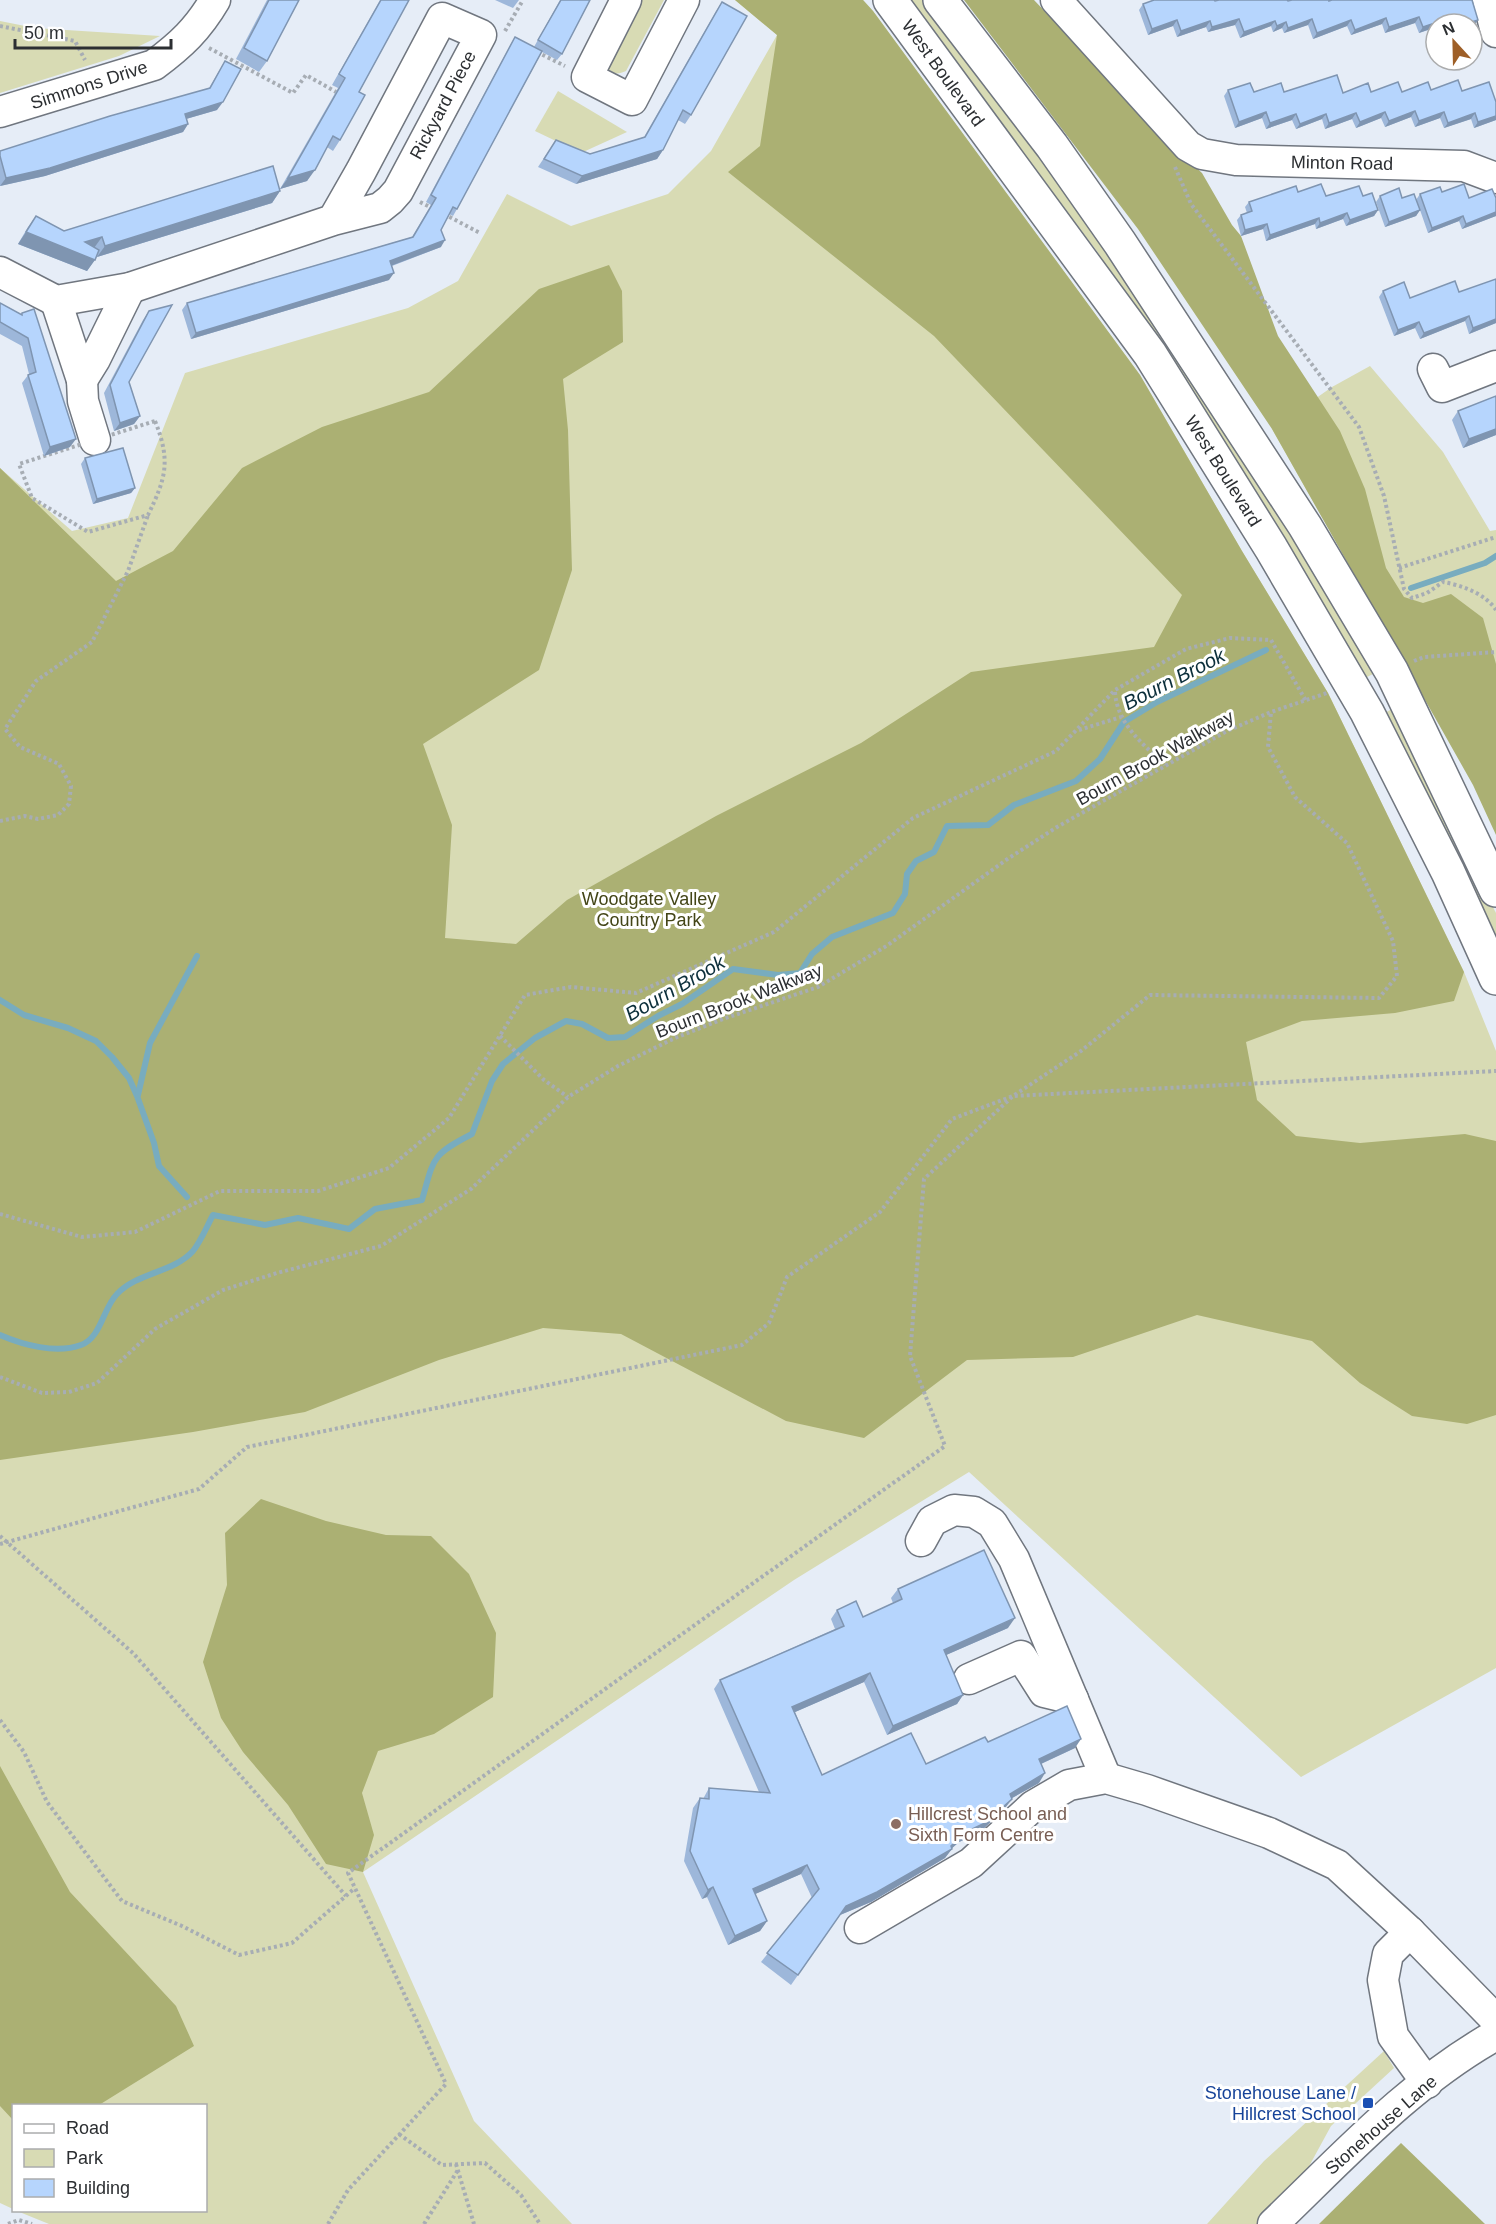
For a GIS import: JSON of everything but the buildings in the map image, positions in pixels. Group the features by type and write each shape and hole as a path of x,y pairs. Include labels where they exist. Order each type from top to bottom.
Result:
{"main road":[{"name":"West Boulevard","path":"890,0 1150,354 1271,548 1367,712 1448,872 1496,978"},
{"path":"940,0 1052,146 1120,243 1305,526 1392,672 1496,890"}],"street":[{"name":"Simmons Drive","path":"0,112 98,84 154,64 180,44 202,22 215,0"},
{"path":"626,0 587,77 632,100 684,0"},
{"name":"Minton Road","path":"1056,0 1181,155 1202,154 1236,160 1464,166 1496,178"},
{"path":"1488,0 1496,32"},
{"name":"Rickyard Piece","path":"56,302 130,288 333,220 380,208 398,191 481,35 442,18 333,220"},
{"path":"0,272 56,302 82,380 83,400 95,440"},
{"path":"82,380 95,359 130,288"},
{"path":"1442,388 1496,366"},
{"path":"921,1541 932,1521 954,1510 974,1512 992,1523 1014,1559 1106,1778"},
{"path":"969,1679 1021,1656 1044,1692 1073,1699"},
{"path":"860,1928 971,1863 1033,1806 1069,1785 1106,1778 1148,1790 1269,1833 1337,1865 1410,1932 1496,2020"},
{"path":"1410,1932 1388,1954 1383,1980 1393,2036 1427,2083"},
{"name":"Stonehouse Lane","path":"1273,2224 1403,2102 1496,2035"}],"path":[{"path":"481,35 503,34 523,0"},
{"path":"0,26 75,41 98,84"},
{"path":"180,44 294,93 306,75 344,96"},
{"path":"534,51 587,77"},
{"path":"1181,155 1191,204 1359,427 1384,496 1404,589 1412,598 1427,593 1443,582 1459,584 1491,602 1496,610"},
{"path":"398,191 480,233"},
{"path":"0,822 25,816 38,819 58,815 69,804 71,786 59,764 20,747 5,729 36,681 92,642 128,571 148,515 162,486 165,468 162,437 155,421 19,464 32,498 88,532 148,515"},
{"path":"1399,568 1496,537"},
{"path":"0,1214 82,1237 135,1232 220,1191 318,1191 389,1168 449,1118 525,995 571,987 636,993 774,932 913,818 1056,751 1115,690 1186,649 1230,639 1271,640 1306,701"},
{"path":"1424,657 1496,652"},
{"path":"1115,690 1121,717 1136,738 1166,765"},
{"name":"Bourn Brook Walkway","path":"0,1377 42,1393 69,1392 96,1383 155,1329 223,1290 381,1246 471,1189 568,1097 618,1066 675,1038 723,1019 818,987 888,945 1006,860 1057,827 1227,731 1271,712 1334,691"},
{"path":"328,2224 348,2190 446,2084 348,1873 945,1446 910,1356 924,1179 1013,1096 1081,1051 1150,995 1379,998 1397,976 1392,941 1347,843 1295,797 1268,747 1271,712"},
{"path":"1076,731 1121,717"},
{"path":"500,1036 544,1080 568,1097"},
{"path":"0,1544 199,1489 247,1447 742,1346 769,1323 787,1277 880,1212 952,1119 1013,1096 1496,1071"},
{"path":"0,1536 133,1653 346,1896"},
{"path":"0,1720 24,1752 47,1802 122,1901 182,1926 239,1955 292,1943 355,1888"},
{"path":"399,2134 442,2165 485,2163 521,2195 540,2224"},
{"path":"456,2164 474,2224"},
{"path":"424,2224 458,2170"},
{"path":"8,2224 19,2220 32,2224"}],"green space":[{"path":"640,0 664,0 626,71 614,73 604,64"},
{"name":"Woodgate Valley Country Park","path":"735,0 863,0 1140,375 1328,693 1464,972 1496,1051 1496,1668 1301,1777 969,1472 794,1580 363,1872 474,2121 572,2224 49,2224 19,2212 207,2212 207,2104 12,2104 12,2209 0,2203 0,468 72,531 128,518 185,373 408,308 458,281 507,194 571,226 668,194 711,151 777,35"},
{"path":"735,0 863,0 873,11 1140,375 1328,693 1464,972 1454,1001 1395,1013 1302,1021 1246,1042 1257,1100 1296,1136 1360,1143 1465,1134 1496,1141 1496,1415 1467,1424 1412,1416 1360,1383 1312,1341 1197,1315 1073,1357 967,1360 864,1438 786,1421 621,1334 543,1328 439,1360 305,1412 193,1432 0,1460 0,468 116,581 173,551 242,468 322,427 429,392 539,289 609,265 622,291 623,342 563,379 568,430 572,570 539,670 423,744 452,825 445,938 516,944 567,900 716,816 861,743 971,672 1154,647 1182,595 934,336 728,172 760,146 777,35"},
{"path":"903,0 922,0 1051,167 1334,599 1373,674 1363,679 1177,371 1096,250 965,77"},
{"path":"964,0 1034,0 1171,144 1202,173 1232,225 1241,236 1278,336 1340,431 1365,489 1386,568 1404,597 1423,603 1451,594 1483,618 1496,664 1496,835 1473,785 1272,429 1138,229"},
{"path":"0,21 35,28 160,36 119,56 0,93"},
{"path":"558,91 627,132 581,153 535,131"},
{"path":"1370,366 1443,452 1490,531 1496,530 1496,705 1439,723 1272,429 1332,387"},
{"path":"1392,709 1496,913 1496,952 1381,715"},
{"path":"261,1499 326,1521 386,1535 431,1536 469,1574 496,1633 493,1697 434,1734 378,1751 362,1793 374,1835 363,1872 326,1864 288,1805 243,1752 221,1718 203,1662 227,1585 225,1533"},
{"path":"0,1766 70,1892 176,2006 194,2046 101,2104 12,2104 12,2119 0,2106"},
{"path":"1384,2051 1394,2068 1331,2126 1307,2170 1262,2224 1207,2224 1264,2161"},
{"path":"1401,2143 1485,2224 1319,2224"}],"waterway":[{"name":"Bourn Brook","path":"1411,588 1485,563 1496,556"},
{"name":"Bourn Brook","path":"0,1335 29,1345 50,1348 61,1349 81,1345 93,1336 112,1300 125,1287 176,1264 193,1251 213,1215 265,1225 298,1218 349,1229 375,1209 422,1200 436,1159 449,1147 472,1134 492,1081 503,1064 535,1038 566,1021 582,1024 608,1038 625,1037 682,1004 733,969 778,975 800,973 812,954 832,937 893,913 905,894 907,874 916,861 934,852 947,826 988,825 1014,805 1076,781 1100,759 1124,722 1157,702 1266,650"},
{"path":"138,1095 150,1043 197,956"},
{"path":"0,1000 24,1015 68,1028 96,1041 112,1057 129,1078 137,1096 154,1143 159,1166 187,1197"}],"place":[{"name":"Hillcrest School and Sixth Form Centre","path":"896,1824"},
{"name":"Stonehouse Lane / Hillcrest School","path":"1368,2103"}]}
